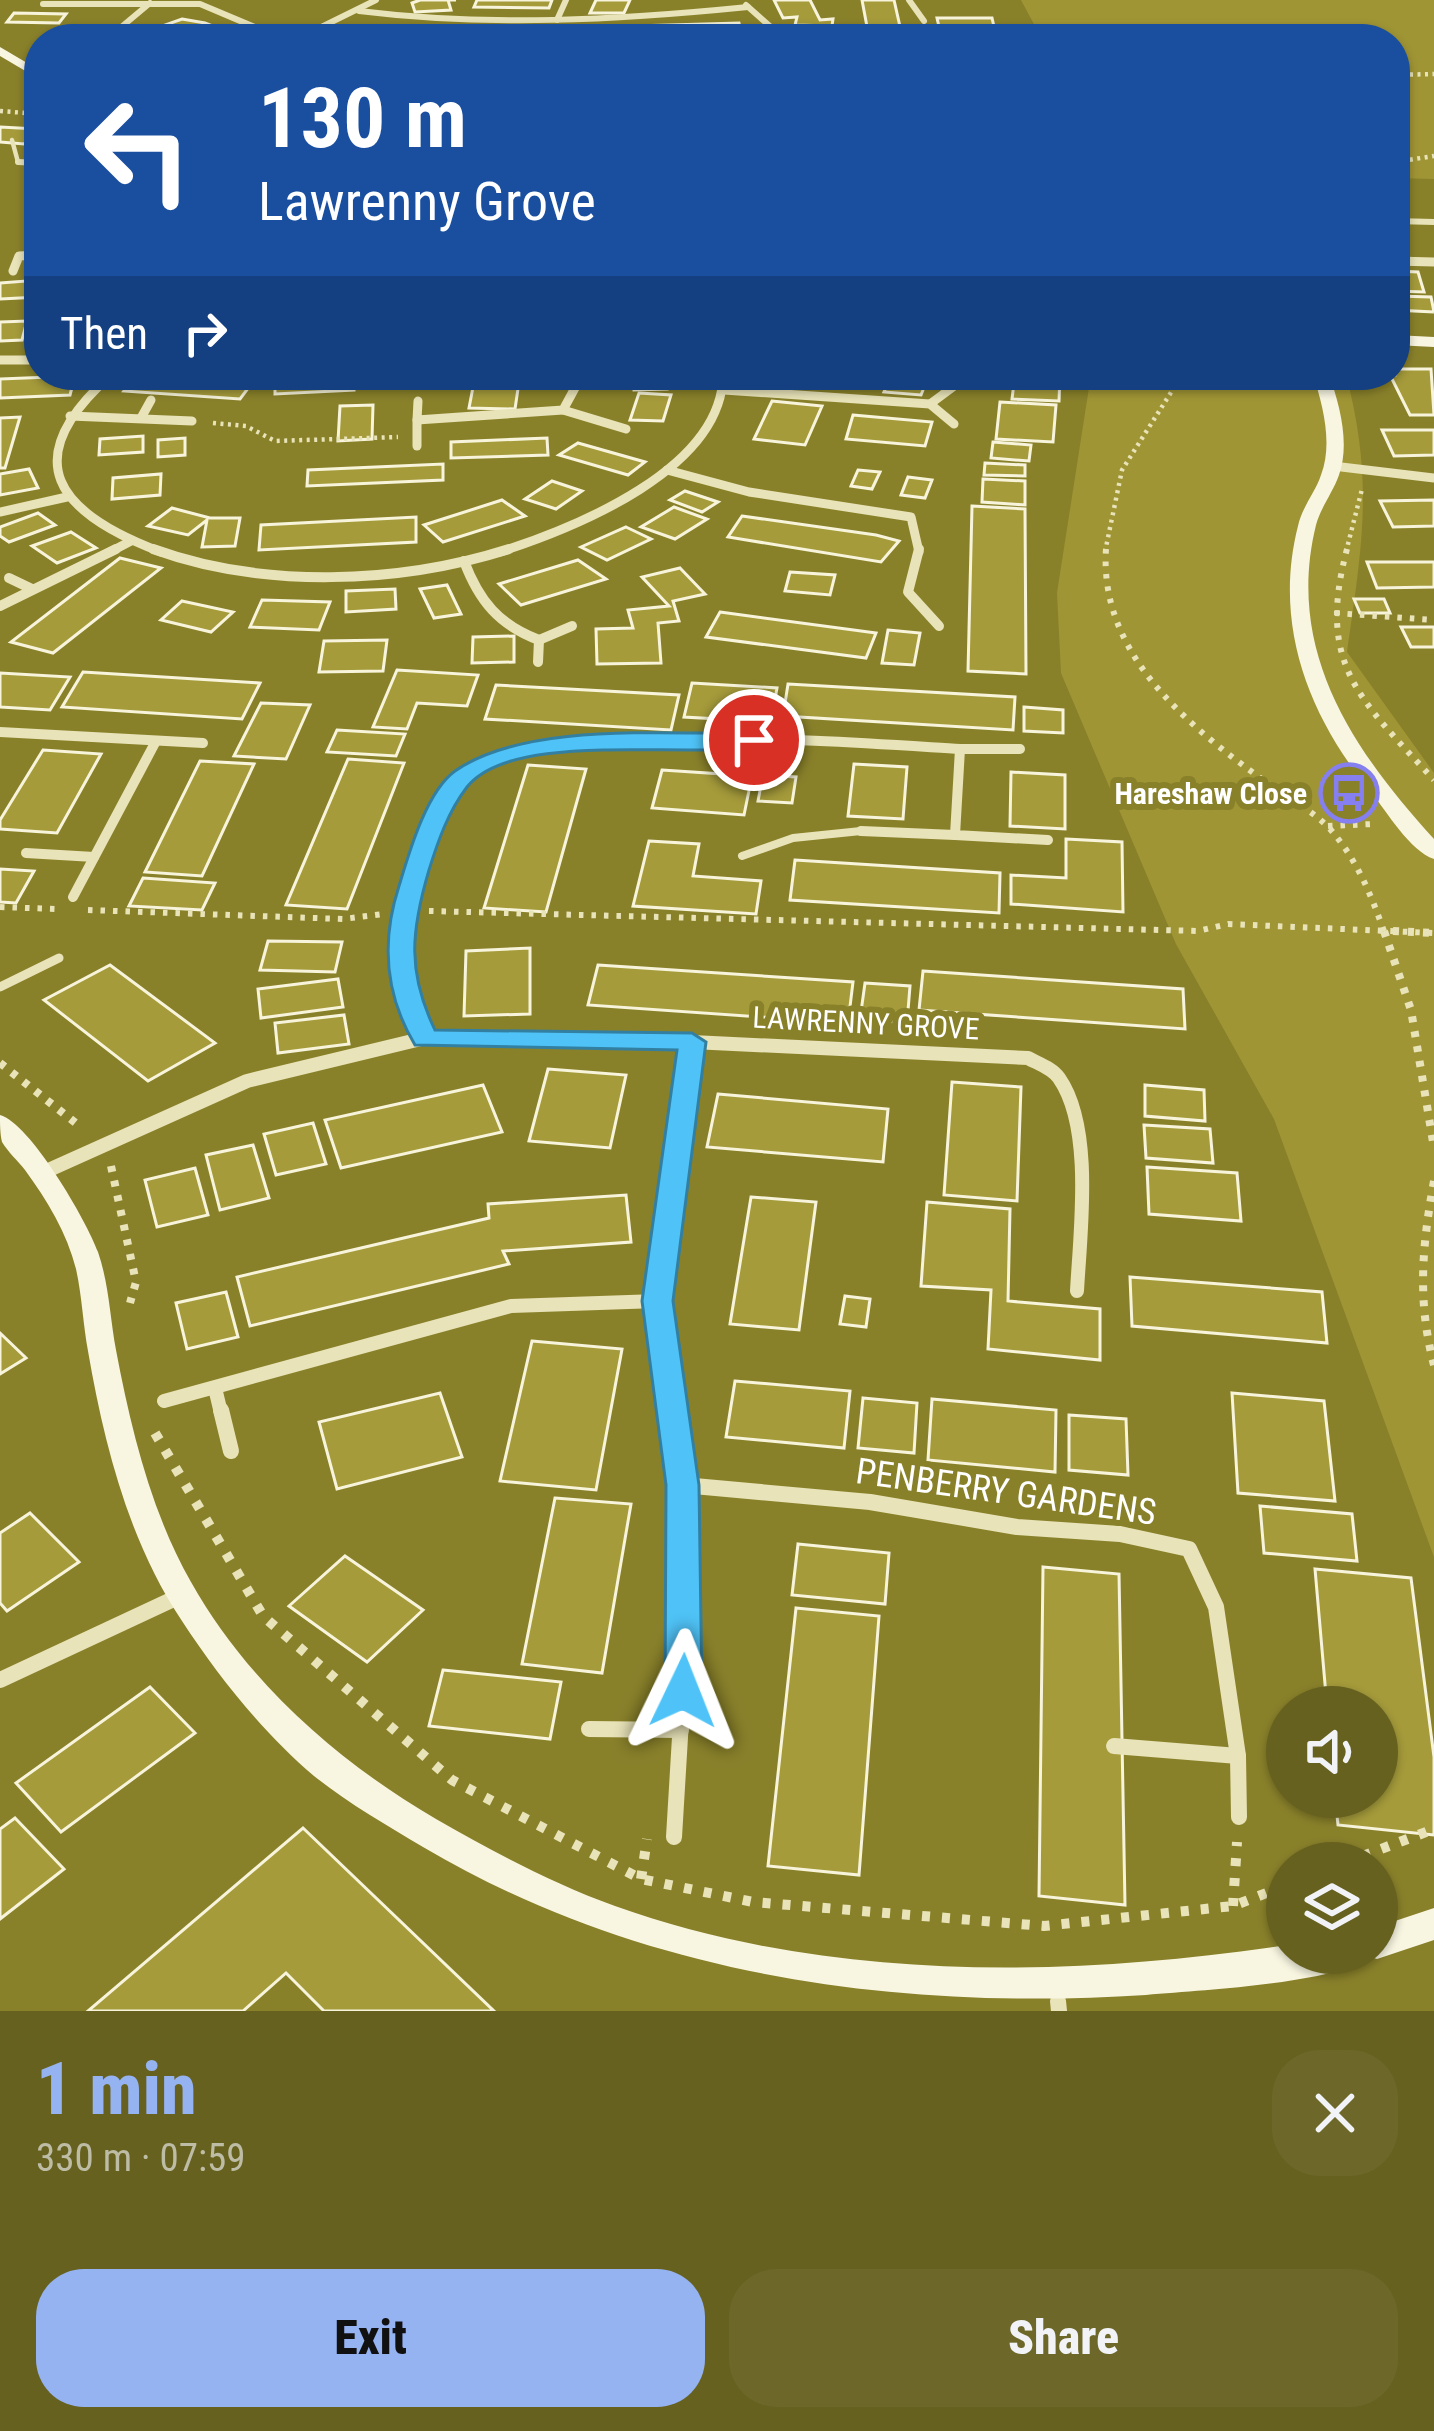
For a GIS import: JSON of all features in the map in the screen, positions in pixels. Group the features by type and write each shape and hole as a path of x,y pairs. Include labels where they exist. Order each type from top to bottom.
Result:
{"street":[{"path":"200,4 210,0"},
{"path":"330,24 376,0"},
{"path":"557,20 566,0"},
{"path":"909,0 924,21"},
{"path":"125,24 150,3"},
{"path":"44,4 200,4 247,24"},
{"path":"359,11 410,19 644,20 745,4 768,24"},
{"path":"0,50 24,70"},
{"path":"18,162 24,162"},
{"path":"14,271 19,256 24,256"},
{"path":"96,390 70,416 59,436 56,458 68,497 84,514 131,542 182,560 267,573 343,575 464,561 566,530 667,470 703,437 724,390"},
{"path":"563,410 574,390"},
{"path":"738,390 930,404 954,424"},
{"path":"930,404 949,390"},
{"path":"1327,390 1333,466 1307,520 1295,579 1307,670 1330,721 1361,769 1434,852"},
{"path":"141,418 151,400"},
{"path":"417,441 418,400"},
{"path":"417,420 563,410 626,429"},
{"path":"70,416 191,421"},
{"path":"1333,466 1434,478"},
{"path":"667,470 749,492 911,517 920,546 908,592 939,626"},
{"path":"0,512 68,497"},
{"path":"0,606 131,542"},
{"path":"464,561 489,614 539,640"},
{"path":"9,578 32,589"},
{"path":"539,640 572,626"},
{"path":"538,662 539,640"},
{"path":"0,732 203,743"},
{"path":"425,1038 402,990 404,912 429,830 461,778 511,753 588,744 754,740 1020,749"},
{"path":"74,897 156,741"},
{"path":"955,835 959,748"},
{"path":"861,831 1048,840"},
{"path":"26,853 94,857"},
{"name":"LAWRENNY GROVE","path":"41,1174 247,1081 425,1038 692,1042 1028,1058 1058,1075 1075,1117 1081,1228 1077,1291"},
{"path":"674,1837 686,1654 682,1485 658,1301 692,1042"},
{"path":"0,1123 41,1174 82,1246 135,1494 182,1595 238,1671 323,1763 456,1855 586,1919 745,1972 914,1997 1058,2006 1272,1974"},
{"path":"164,1401 511,1306 658,1301"},
{"path":"214,1388 231,1451"},
{"name":"PENBERRY GARDENS","path":"682,1485 870,1502 1017,1528 1120,1534 1189,1549 1216,1606 1238,1756 1239,1817"},
{"path":"0,1680 182,1595"},
{"path":"589,1729 681,1730"},
{"path":"1114,1746 1238,1756"},
{"path":"1398,1936 1434,1924"}],"lane":[{"path":"12,140 18,162"},
{"path":"742,856 793,838 861,831"},
{"path":"0,987 59,958"}],"path":[{"path":"1173,390 1122,470 1106,528 1104,573 1110,611 1142,674 1217,747 1327,826 1364,875 1411,1010 1434,1148"},
{"path":"191,421 246,425 275,441 417,441"},
{"path":"1366,470 1334,637 1365,703 1434,780"},
{"path":"1335,613 1434,620"},
{"path":"1327,826 1378,824 1364,808"},
{"path":"0,907 344,919 404,912 1198,931 1228,924 1434,933"},
{"path":"0,1063 107,1146 136,1282 126,1316"},
{"path":"1434,1181 1420,1260 1419,1312 1434,1365"},
{"path":"150,1420 262,1616 452,1780 641,1879 753,1902 1044,1926 1233,1906 1266,1893"},
{"path":"1233,1906 1239,1817"},
{"path":"1398,1843 1434,1829"}],"shaded area":[{"path":"1021,0 1434,0 1434,179 1410,178 1410,24 1034,24"},
{"path":"1089,390 1350,390 1360,448 1363,514 1347,652 1434,773 1434,1557 1274,1119 1176,944 1061,673 1057,593"}],"building":[{"path":"448,0 451,10 415,12 412,3"},
{"path":"477,0 552,0 549,8 474,7"},
{"path":"596,0 630,0 624,13 590,13"},
{"path":"774,0 810,0 820,20 833,19 832,24 795,24 797,17 783,18"},
{"path":"862,0 894,0 899,24 866,24"},
{"path":"14,13 66,14 59,23 7,22"},
{"path":"937,18 992,18 993,24 938,24"},
{"path":"182,19 208,24 168,24"},
{"path":"0,127 24,128 24,144 0,142"},
{"path":"1410,272 1418,272 1424,292 1410,292"},
{"path":"24,281 24,298 0,299 0,283"},
{"path":"1410,296 1431,297 1434,312 1410,311"},
{"path":"24,321 22,340 0,341 0,322"},
{"path":"1410,369 1431,369 1434,415 1410,415 1398,390 1410,390"},
{"path":"24,378 24,390 71,390 70,395 0,398 0,379"},
{"path":"125,390 247,390 240,399"},
{"path":"275,390 354,390 275,394"},
{"path":"472,390 518,390 515,409 469,408"},
{"path":"885,390 923,390 921,395"},
{"path":"1013,390 1059,390 1059,401 1012,399"},
{"path":"639,393 671,395 663,421 630,420"},
{"path":"772,401 822,406 805,445 754,439"},
{"path":"1000,402 1056,405 1053,442 996,439"},
{"path":"373,405 372,439 338,441 340,406"},
{"path":"853,415 932,422 925,446 846,439"},
{"path":"20,417 5,468 0,468 0,418"},
{"path":"1382,430 1434,430 1434,455 1394,456"},
{"path":"143,436 143,452 99,455 100,439"},
{"path":"185,438 185,455 158,457 158,440"},
{"path":"547,438 548,455 451,458 451,442"},
{"path":"993,442 1031,445 1029,461 991,458"},
{"path":"578,443 645,462 628,475 559,455"},
{"path":"985,463 1025,465 1025,476 984,475"},
{"path":"443,464 443,480 307,486 308,470"},
{"path":"29,469 38,488 0,495 0,474"},
{"path":"858,470 880,472 872,489 851,486"},
{"path":"161,474 160,495 112,499 113,478"},
{"path":"908,477 932,480 925,498 901,495"},
{"path":"983,479 1025,481 1025,505 982,502"},
{"path":"552,481 582,491 556,509 525,499"},
{"path":"685,491 718,502 702,512 670,500"},
{"path":"502,500 525,516 443,542 424,525"},
{"path":"1434,500 1434,526 1393,527 1380,501"},
{"path":"972,506 1025,509 1026,674 968,671"},
{"path":"674,507 707,519 675,539 641,527"},
{"path":"172,508 210,518 240,518 235,546 202,547 207,520 188,535 148,526"},
{"path":"38,513 55,525 9,542 0,536 0,527"},
{"path":"742,516 899,541 881,562 728,537"},
{"path":"416,517 416,542 259,550 261,525"},
{"path":"626,527 651,539 607,560 581,547"},
{"path":"71,532 96,548 57,563 32,546"},
{"path":"120,558 161,568 53,653 11,642"},
{"path":"578,560 606,579 521,605 499,584"},
{"path":"1367,562 1434,562 1434,587 1377,588"},
{"path":"680,568 705,594 673,601 679,621 658,623 661,663 597,664 596,629 633,628 628,610 669,606 642,577"},
{"path":"790,572 835,575 830,595 785,591"},
{"path":"447,585 461,614 434,618 420,589"},
{"path":"395,589 396,609 346,612 346,591"},
{"path":"1354,599 1384,599 1390,613 1360,613"},
{"path":"262,600 330,602 319,630 250,627"},
{"path":"182,601 233,612 211,632 161,620"},
{"path":"720,612 876,633 866,658 706,637"},
{"path":"1401,627 1434,627 1434,647 1411,647"},
{"path":"888,630 920,633 914,665 882,663"},
{"path":"514,636 514,662 472,663 473,637"},
{"path":"387,640 383,671 319,672 324,641"},
{"path":"397,670 478,675 467,706 417,703 407,729 373,727"},
{"path":"83,672 260,683 242,719 62,707"},
{"path":"0,673 70,677 50,710 0,707"},
{"path":"692,683 777,688 771,722 684,717"},
{"path":"788,684 1015,697 1013,730 783,716"},
{"path":"496,685 679,695 671,730 485,719"},
{"path":"261,703 310,705 286,759 234,756"},
{"path":"1024,707 1063,710 1063,733 1024,731"},
{"path":"337,730 405,734 396,756 327,752"},
{"path":"43,750 101,754 57,833 0,829 0,820"},
{"path":"348,759 404,763 347,909 286,905"},
{"path":"200,761 254,764 202,876 145,872"},
{"path":"854,764 907,767 903,819 848,816"},
{"path":"528,765 586,769 546,912 484,908"},
{"path":"662,770 752,776 744,815 652,808"},
{"path":"1011,772 1065,775 1065,829 1010,826"},
{"path":"763,775 796,777 792,803 758,801"},
{"path":"1066,839 1122,842 1123,912 1011,904 1011,875 1066,878"},
{"path":"649,841 699,844 693,876 761,881 756,914 633,906"},
{"path":"795,860 1000,873 999,913 790,900"},
{"path":"0,869 34,871 16,903 0,902"},
{"path":"143,878 215,883 202,910 129,906"},
{"path":"268,941 342,942 335,972 260,970"},
{"path":"530,948 530,1014 464,1016 466,951"},
{"path":"110,965 215,1043 148,1081 44,1000"},
{"path":"598,965 853,982 848,1023 588,1005"},
{"path":"923,971 1183,989 1185,1029 919,1010"},
{"path":"338,979 343,1007 261,1018 258,989"},
{"path":"865,983 910,986 907,1023 860,1019"},
{"path":"344,1015 349,1044 278,1053 275,1023"},
{"path":"548,1069 626,1075 610,1148 529,1141"},
{"path":"952,1082 1021,1087 1017,1201 944,1195"},
{"path":"483,1085 502,1132 341,1168 325,1120"},
{"path":"1145,1085 1204,1090 1205,1121 1145,1116"},
{"path":"718,1094 888,1109 883,1162 707,1147"},
{"path":"313,1123 326,1164 276,1175 264,1134"},
{"path":"1144,1125 1210,1129 1213,1163 1146,1158"},
{"path":"253,1145 269,1198 220,1210 206,1155"},
{"path":"1147,1167 1237,1173 1241,1221 1149,1214"},
{"path":"195,1168 208,1215 157,1227 145,1180"},
{"path":"626,1195 631,1242 503,1251 509,1264 250,1326 237,1277 489,1218 488,1204"},
{"path":"751,1197 816,1202 799,1330 730,1324"},
{"path":"927,1202 1010,1209 1008,1301 1100,1309 1100,1360 988,1349 991,1290 921,1286"},
{"path":"1130,1277 1322,1292 1327,1343 1132,1326"},
{"path":"226,1292 238,1337 187,1349 176,1303"},
{"path":"845,1296 870,1299 866,1327 840,1324"},
{"path":"0,1333 26,1358 0,1374"},
{"path":"532,1341 622,1349 596,1490 500,1481"},
{"path":"735,1381 850,1391 844,1448 726,1437"},
{"path":"440,1393 462,1457 337,1489 319,1422"},
{"path":"1232,1393 1324,1401 1335,1501 1238,1493"},
{"path":"863,1398 917,1403 914,1453 858,1448"},
{"path":"932,1399 1056,1410 1055,1472 928,1460"},
{"path":"1069,1415 1126,1419 1128,1475 1069,1470"},
{"path":"555,1498 631,1504 602,1673 522,1664"},
{"path":"1260,1506 1352,1514 1357,1561 1264,1553"},
{"path":"30,1513 79,1562 7,1611 0,1603 0,1533"},
{"path":"798,1544 889,1553 885,1604 792,1595"},
{"path":"345,1556 423,1610 367,1662 289,1606"},
{"path":"1043,1567 1119,1574 1125,1905 1039,1896"},
{"path":"1315,1569 1411,1578 1434,1757 1434,1835 1338,1825 1337,1818 1398,1818 1398,1686 1325,1686"},
{"path":"796,1608 879,1616 859,1875 768,1866"},
{"path":"443,1670 561,1682 550,1739 429,1726"},
{"path":"150,1687 195,1733 61,1832 16,1783"},
{"path":"15,1818 64,1869 0,1919 0,1829"},
{"path":"303,1828 494,2011 324,2011 286,1973 243,2011 88,2011"}],"place":[{"name":"Hareshaw Close","path":"1349,793"}],"route":[{"path":"683,1691 682,1485 658,1301 692,1042 425,1038 402,990 404,912 429,830 461,778 511,753 588,744 754,740"}]}
